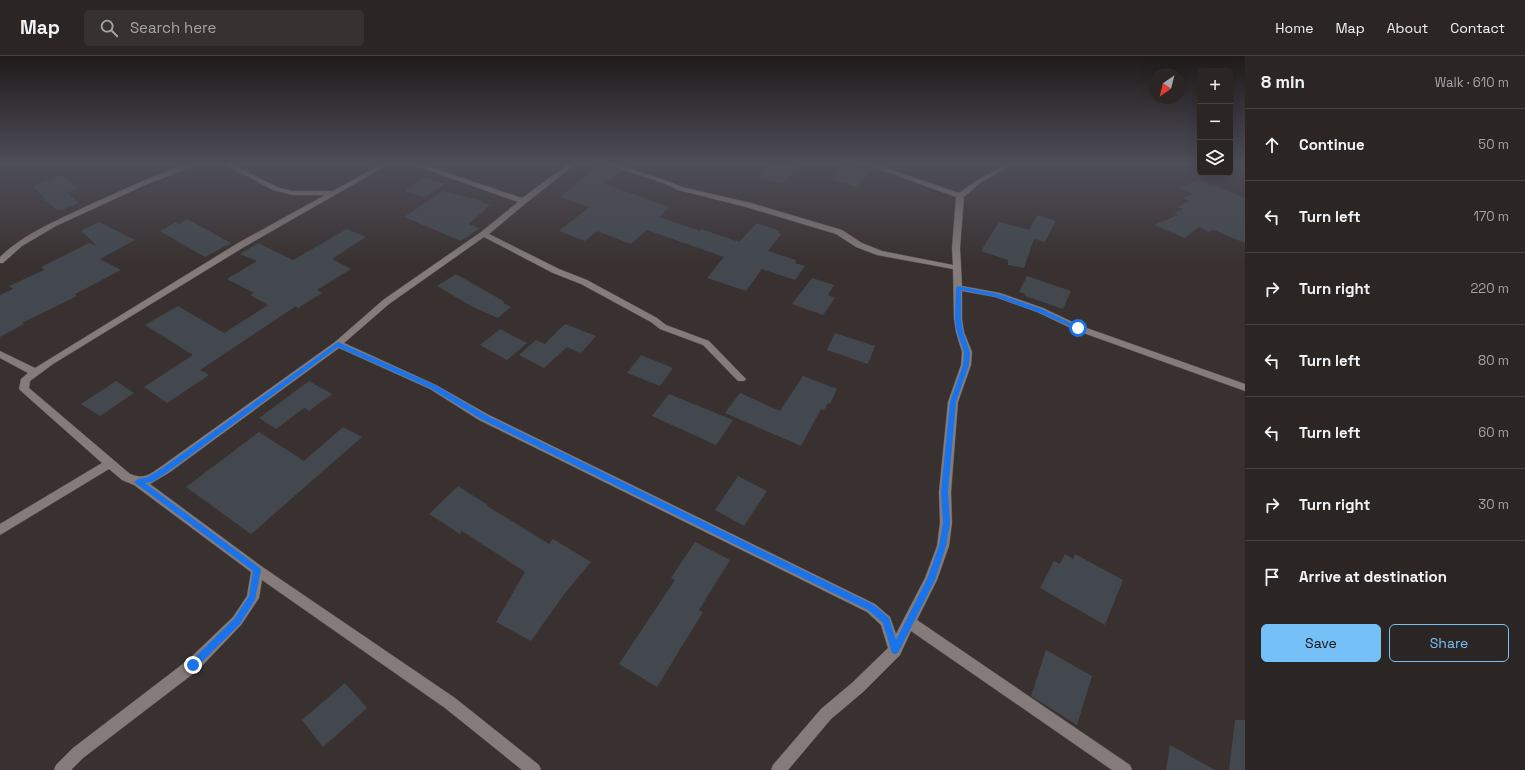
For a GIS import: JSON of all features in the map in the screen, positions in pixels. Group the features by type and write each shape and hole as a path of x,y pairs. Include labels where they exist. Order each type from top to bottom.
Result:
{"street":[{"path":"0,261 9,251 32,235 114,196"},
{"path":"328,196 234,250 35,372 26,379 24,389 126,477 138,482 257,570 450,703 534,770"},
{"path":"509,196 523,201"},
{"path":"138,482 150,480 166,469 338,344 386,302 484,234 529,196"},
{"path":"711,196 748,205 839,232 859,245 880,253 958,268"},
{"path":"778,770 826,714 858,686 895,650 931,580 943,546 946,523 945,492 953,402 966,365 967,352 960,332 958,319 958,268 956,248 960,196"},
{"path":"484,234 556,271 584,282 654,320 663,327 706,343 741,380"},
{"path":"958,288 997,295 1040,310 1078,328 1245,388"},
{"path":"338,344 433,387 483,417 871,608 886,621 895,650"},
{"path":"0,354 35,372"},
{"path":"0,530 110,463"},
{"path":"61,770 78,753 193,665 237,621 252,598 257,570"},
{"path":"910,623 1125,770"}],"building":[{"path":"43,196 71,196 79,203 61,210 57,210 43,198 45,198"},
{"path":"435,196 464,196 483,201 481,202 490,205 469,224 480,228 461,241 404,217"},
{"path":"639,196 670,207 659,217 739,242 757,223 780,231 778,233 781,234 768,251 796,260 795,263 805,266 795,280 762,269 746,291 707,278 724,257 647,230 631,244 597,231 585,241 559,231 589,207 560,197"},
{"path":"1188,196 1241,196 1245,198 1245,243 1214,230 1209,232 1199,227 1185,238 1154,225 1178,215 1174,213 1183,209 1178,207 1189,201 1183,198"},
{"path":"1037,215 1056,221 1045,242 1034,239 1024,268 1008,265 1008,260 981,251 999,222 1029,230"},
{"path":"187,219 231,243 205,257 160,231 176,222 179,224"},
{"path":"99,222 135,240 100,259 121,270 75,294 77,296 22,323 24,324 0,337 0,295 13,289 9,286 44,270 41,267 89,243 97,246 81,231"},
{"path":"347,229 366,237 332,259 351,269 317,290 322,293 298,308 296,306 200,370 209,375 167,403 144,387 193,355 145,325 178,306 224,333 268,305 250,295 254,293 227,279 257,261 240,254 258,243 293,260"},
{"path":"456,274 505,302 503,303 511,307 498,318 471,306 437,286"},
{"path":"1027,276 1071,291 1063,309 1025,296 1026,294 1019,292"},
{"path":"812,278 834,285 828,295 835,298 823,315 792,304"},
{"path":"565,324 596,336 581,353 567,347 544,368 519,355 536,340 545,344"},
{"path":"500,329 527,343 507,360 480,345"},
{"path":"835,333 875,346 868,364 827,350"},
{"path":"641,355 673,368 660,386 627,373"},
{"path":"803,376 837,389 830,404 828,403 824,410 821,409 801,446 725,413 740,393 780,411"},
{"path":"116,381 134,393 100,416 81,404"},
{"path":"309,381 332,394 309,411 304,408 276,429 259,418"},
{"path":"669,394 733,420 716,445 652,416"},
{"path":"343,427 362,437 251,534 186,487 259,432 304,461"},
{"path":"738,476 767,491 744,526 715,510"},
{"path":"458,486 488,505 487,506 549,544 553,539 591,562 565,593 531,641 496,622 525,572 462,531 460,534 429,514"},
{"path":"695,542 730,560 699,610 703,612 657,687 619,664 675,580 671,578"},
{"path":"1065,554 1073,559 1075,554 1123,580 1105,625 1040,588 1054,561 1060,564"},
{"path":"1046,650 1092,676 1077,725 1031,696"},
{"path":"345,683 367,708 323,747 302,720"},
{"path":"1235,720 1245,720 1245,770 1229,770"},
{"path":"1170,745 1215,770 1166,770"}],"route":[{"path":"193,665 237,621 252,598 257,570 138,482 150,480 166,469 338,344 433,387 483,417 871,608 879,613 886,621 895,650 931,580 943,546 946,523 945,492 953,402 966,365 967,352 960,332 958,319 958,288 997,295 1040,310 1078,328"}]}
